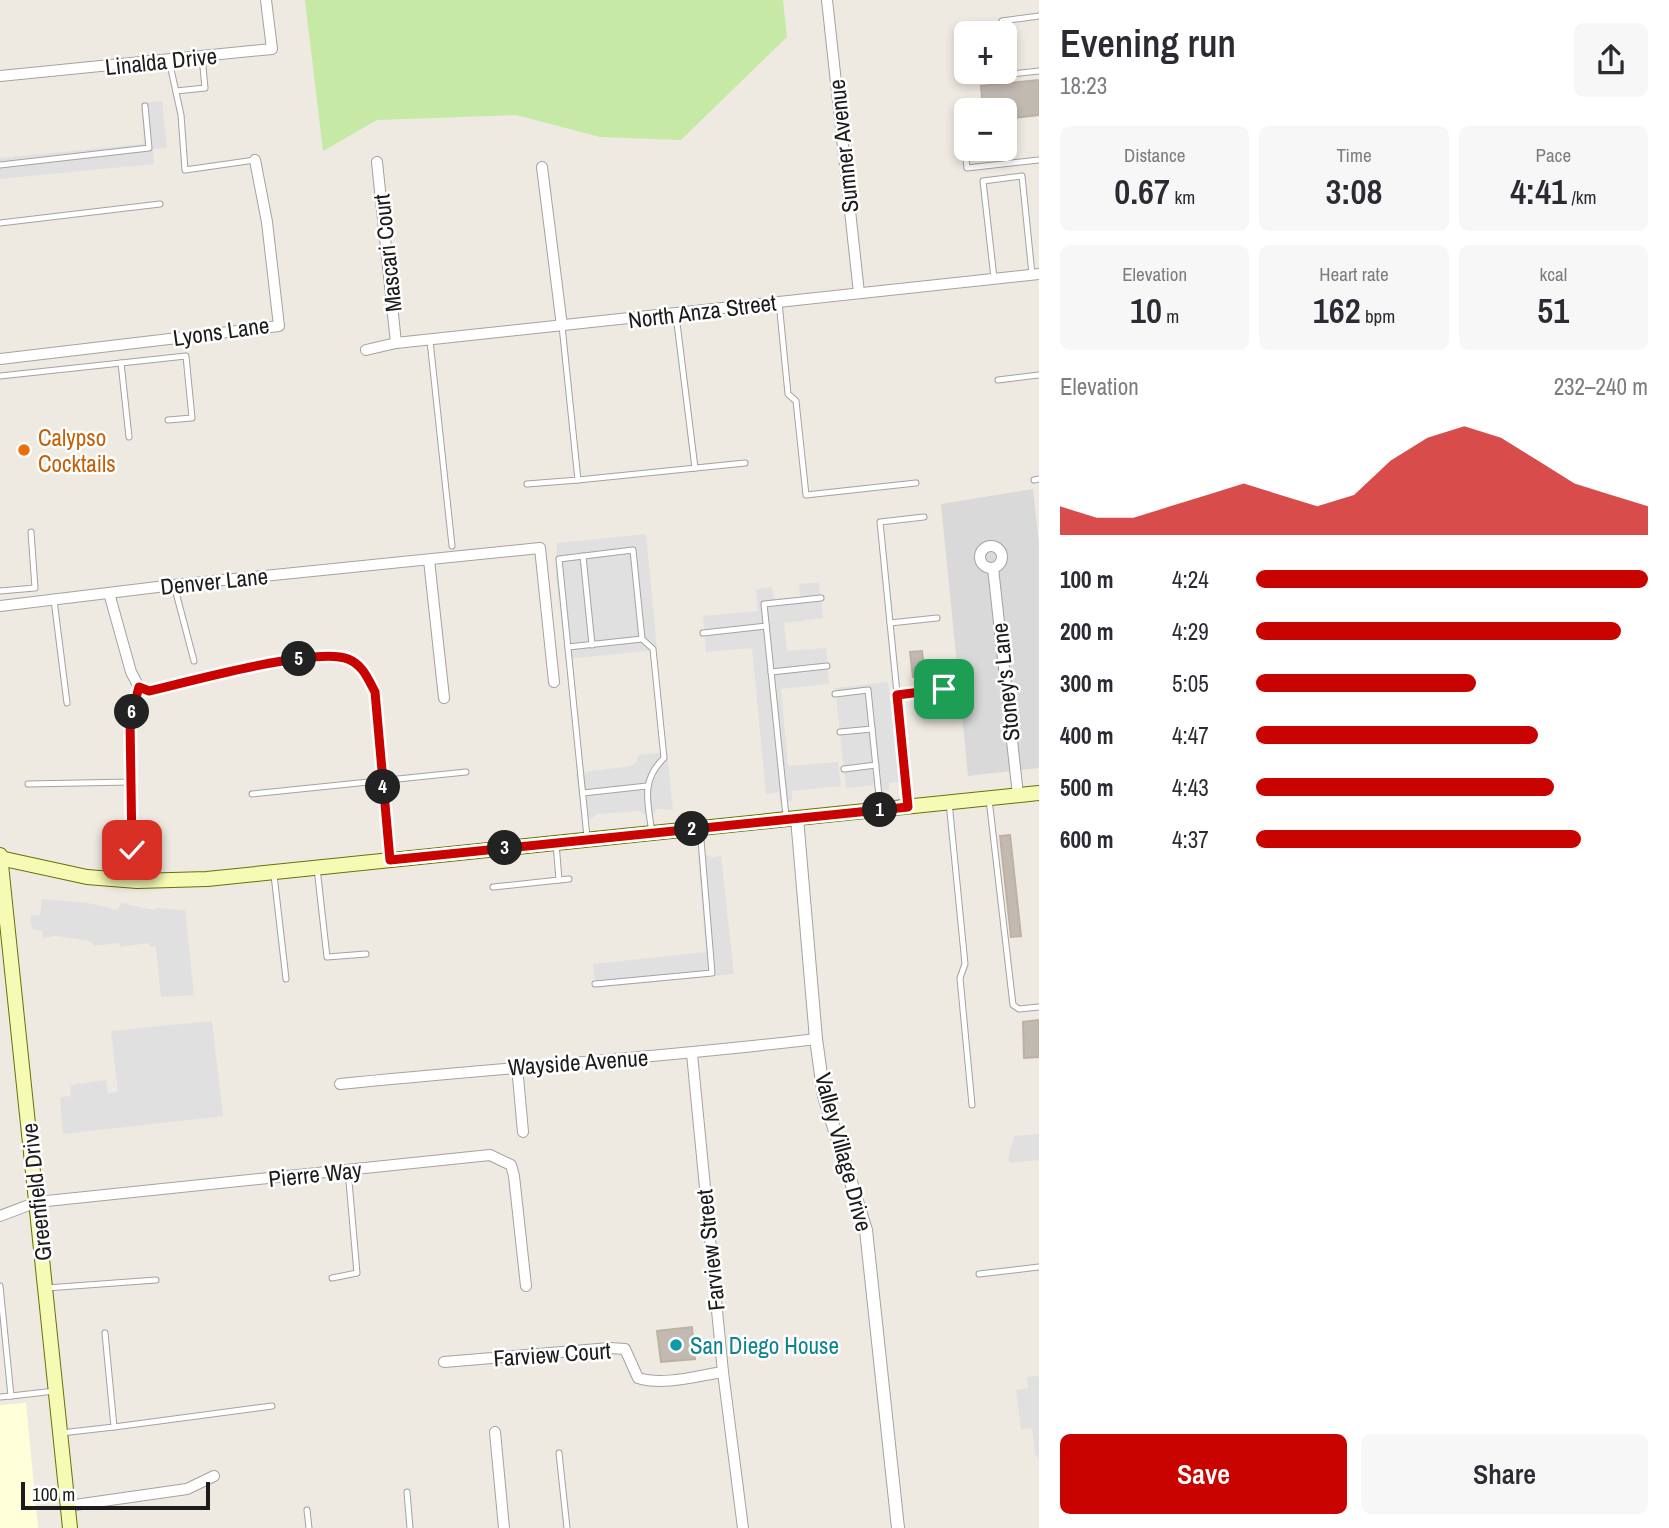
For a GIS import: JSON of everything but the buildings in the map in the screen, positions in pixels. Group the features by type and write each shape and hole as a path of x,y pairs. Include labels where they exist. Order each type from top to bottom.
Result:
{"main road":[{"path":"0,857 87,877 137,881 207,879 1039,793"},
{"name":"Greenfield Drive","path":"0,857 5,957 37,1202 70,1528"}],"street":[{"name":"Linalda Drive","path":"0,76 272,49 266,0"},
{"name":"Sumner Avenue","path":"827,0 859,293"},
{"name":"Lyons Lane","path":"0,359 279,326 267,222 255,160"},
{"name":"Mascari Court","path":"377,162 396,343"},
{"path":"542,167 562,326"},
{"name":"North Anza Street","path":"366,350 396,343 676,315 1036,274"},
{"name":"Denver Lane","path":"0,606 174,585 540,548 554,682"},
{"path":"429,560 444,698"},
{"name":"Stoney's Lane","path":"993,568 1018,795"},
{"path":"108,593 131,671 139,687 149,691 291,659 348,658 363,669 375,692 390,860"},
{"name":"Valley Village Drive","path":"792,819 824,1096 866,1230 898,1528"},
{"name":"Wayside Avenue","path":"340,1084 517,1066 692,1054 816,1039"},
{"name":"Farview Street","path":"692,1054 723,1371 743,1528"},
{"path":"517,1066 523,1132"},
{"name":"Pierre Way","path":"0,1216 37,1202 490,1156 511,1165 526,1286"},
{"name":"Farview Court","path":"444,1362 610,1348 625,1349 638,1378 646,1381 723,1371"},
{"path":"495,1432 504,1528"},
{"path":"68,1506 187,1489 214,1476"}],"lane":[{"path":"1002,20 1039,16"},
{"path":"176,91 205,89 202,57"},
{"path":"169,60 176,91 185,170 255,160"},
{"path":"1017,73 1039,71"},
{"path":"0,165 149,148 145,106"},
{"path":"966,161 967,168 1039,160"},
{"path":"994,279 983,181 1022,176 1036,274"},
{"path":"0,223 160,204"},
{"path":"779,302 788,394 796,401 806,495 916,483"},
{"path":"676,315 695,468"},
{"path":"562,326 579,480"},
{"path":"430,340 452,546"},
{"path":"0,376 186,356 192,418 168,420"},
{"path":"121,363 129,437"},
{"path":"998,380 1039,375"},
{"path":"527,484 745,463"},
{"path":"908,807 880,522 924,517"},
{"path":"0,591 35,588 31,532"},
{"path":"587,840 559,559 633,550 642,639 653,649 664,758 652,769 647,786 652,833"},
{"path":"583,556 592,645"},
{"path":"174,585 194,661"},
{"path":"792,819 764,604 821,598"},
{"path":"54,600 67,703"},
{"path":"890,623 937,618"},
{"path":"703,632 766,626"},
{"path":"568,647 642,639"},
{"path":"771,672 827,666"},
{"path":"132,850 130,720 139,687"},
{"path":"897,695 944,689"},
{"path":"835,694 868,690 881,810"},
{"path":"840,732 872,729"},
{"path":"844,769 876,765"},
{"path":"252,794 466,772"},
{"path":"29,784 131,782"},
{"path":"583,793 647,786"},
{"path":"989,798 1013,1005 1019,1009 1039,1007"},
{"path":"949,802 965,964 960,978 972,1105"},
{"path":"595,984 712,973 700,828"},
{"path":"556,843 559,880"},
{"path":"317,868 327,957 366,954"},
{"path":"274,872 286,979"},
{"path":"493,887 569,879"},
{"path":"332,1278 357,1273 348,1170"},
{"path":"979,1274 1039,1267"},
{"path":"46,1288 156,1280"},
{"path":"0,1286 11,1396"},
{"path":"105,1333 114,1427"},
{"path":"0,1397 57,1391"},
{"path":"61,1433 272,1406"},
{"path":"559,1453 567,1528"},
{"path":"407,1492 410,1528"},
{"path":"307,1510 309,1528"}],"shaded area":[{"path":"162,101 167,148 153,149 154,164 0,179 0,158 144,144 141,103"},
{"path":"1033,489 1039,544 1039,768 968,776 941,504"},
{"path":"646,534 657,650 566,659 556,576 557,543"},
{"path":"819,582 823,618 784,623 787,651 826,648 829,684 781,689 788,766 838,762 841,786 792,791 792,801 780,802 779,792 766,794 752,648 706,652 703,616 758,611 756,589 772,587 774,599 800,597 799,584"},
{"path":"888,682 900,782 889,783 889,790 875,792 874,785 846,788 835,688"},
{"path":"667,752 673,810 656,809 654,813 642,814 640,811 597,814 592,818 582,819 576,773 631,766 636,763 638,755"},
{"path":"710,855 711,858 721,856 734,974 596,988 593,964 706,952 698,857"},
{"path":"42,899 88,903 118,910 121,903 154,910 185,910 194,995 161,997 156,947 149,946 149,943 120,947 119,943 94,946 91,941 55,936 43,938 42,931 32,929 30,916 40,915"},
{"path":"212,1021 223,1116 63,1134 60,1097 71,1096 70,1085 106,1080 108,1093 118,1092 111,1031"},
{"path":"1039,1134 1039,1160 1011,1163 1008,1159 1014,1136"},
{"path":"1039,1376 1039,1460 1035,1454 1032,1428 1021,1429 1016,1390 1028,1388 1027,1377"},
{"path":"26,1403 38,1528 0,1528 0,1405"}],"green space":[{"path":"305,0 783,0 787,37 681,140 600,137 516,115 377,120 323,151"}],"place":[{"name":"Calypso Cocktails","path":"24,450"},
{"name":"San Diego House","path":"676,1345"}],"route":[{"path":"132,850 130,720 139,687 149,691 291,659 348,658 363,669 375,692 390,860 908,807 897,695 944,689"}]}
